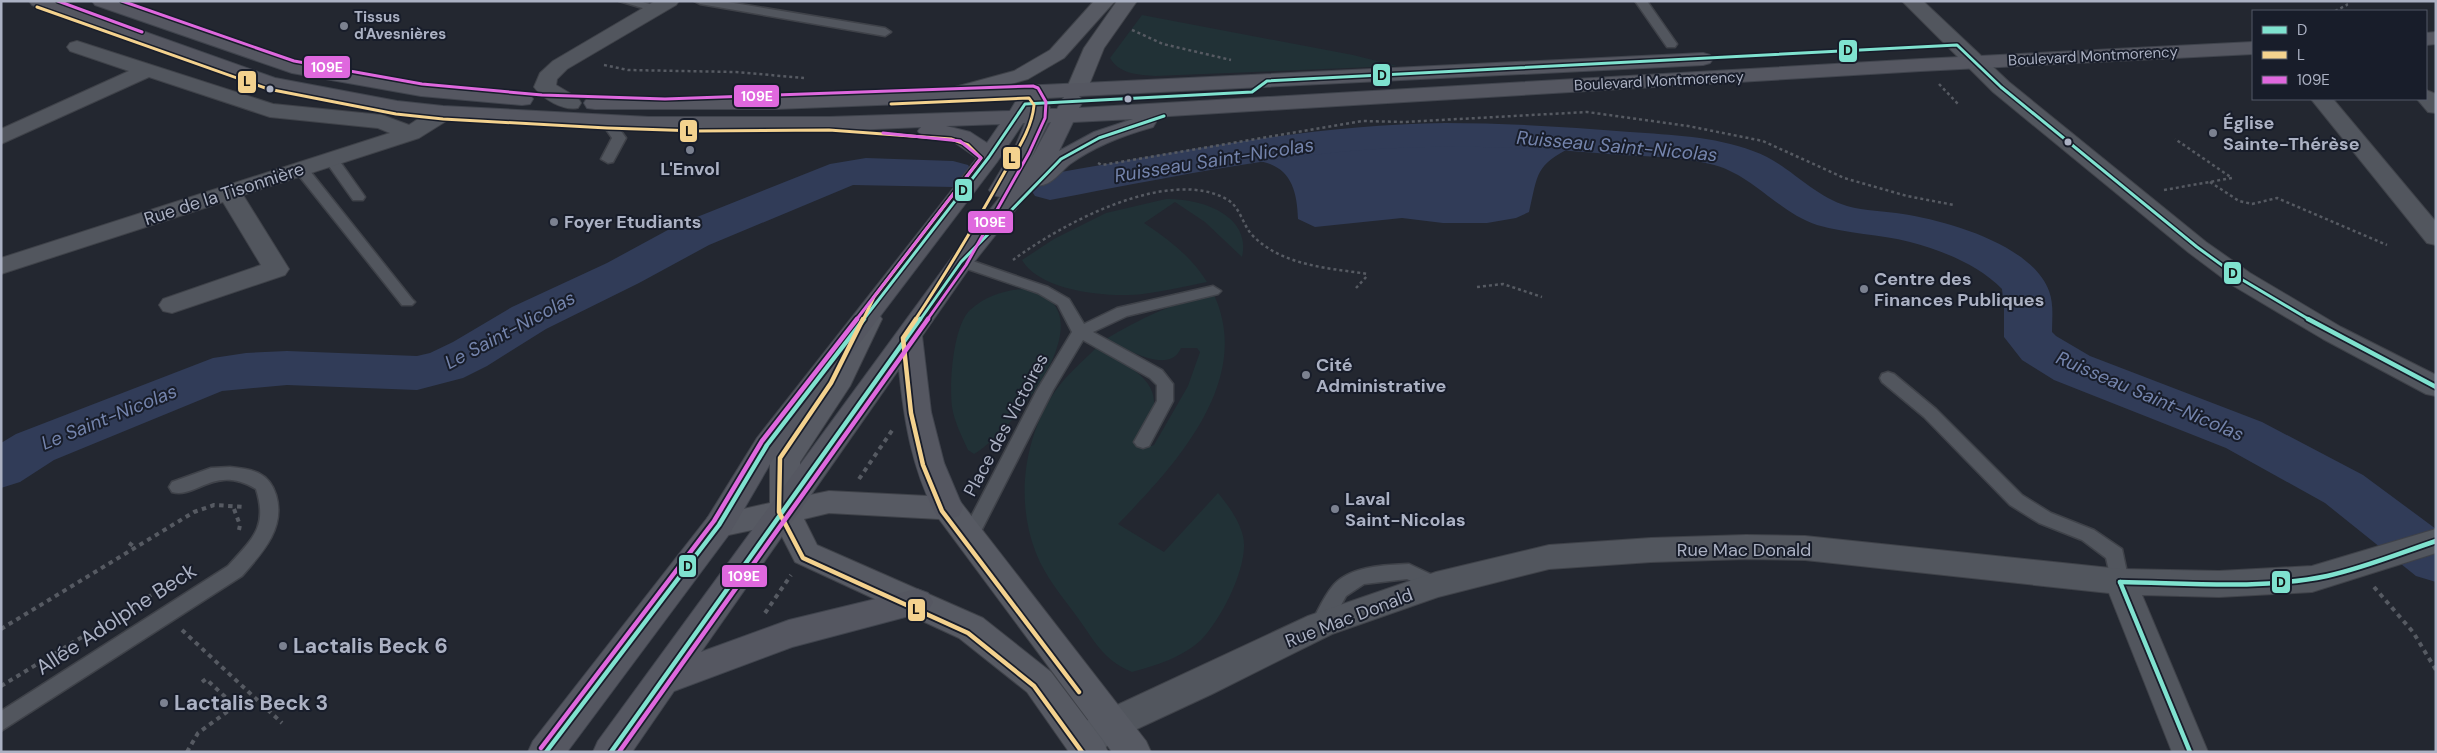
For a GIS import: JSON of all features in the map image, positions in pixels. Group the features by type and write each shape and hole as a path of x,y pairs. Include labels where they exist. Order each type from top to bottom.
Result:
{"main road":[{"path":"102,1 292,67 421,90 570,103 745,104 952,95 1031,106"},
{"path":"42,2 270,83 396,108 443,113 698,125 828,124 1071,103 1046,155 961,262 785,511 611,752"},
{"name":"Boulevard Montmorency","path":"1071,103 1252,92 1267,81 2252,29"},
{"name":"Boulevard Montmorency","path":"1071,103 1187,110 1975,62 2252,48"},
{"path":"546,752 720,526 766,445 989,157 1031,106"},
{"path":"961,262 1024,150 1031,106"},
{"path":"961,262 1050,168 1074,151 1099,138 1131,126 1187,110"},
{"path":"828,124 957,134 971,140 989,157"},
{"path":"909,337 917,412 929,463 948,508"},
{"path":"664,680 789,634 917,602"}],"street":[{"path":"952,95 1021,75 1058,54 1105,1"},
{"path":"1031,106 1064,62 1116,1"},
{"path":"1071,103 1094,48 1127,1"},
{"path":"1912,1 2001,87 2196,247 2241,279 2332,333 2436,386"},
{"path":"570,103 545,87 547,77 568,60 662,5"},
{"path":"77,47 270,110 382,122 411,132"},
{"path":"1,137 148,70"},
{"path":"2427,97 2436,107"},
{"path":"2323,100 2436,238"},
{"name":"Rue de la Tisonnière","path":"1,266 230,193 411,132 443,113"},
{"path":"172,305 276,269 230,193"},
{"path":"879,300 836,386 785,461 785,511 806,553 971,628 1039,682 1086,747"},
{"path":"720,526 829,502 843,501 948,508 1133,752"},
{"name":"Rue Mac Donald","path":"1086,747 1112,724 1200,684 1320,625 1436,585 1549,557 1651,550 1746,547 1805,548 2120,582 2219,584 2312,579 2357,567 2436,541"},
{"path":"2120,582 2190,752"}],"lane":[{"path":"625,1 662,5"},
{"path":"700,1 885,32"},
{"path":"1641,1 1671,44"},
{"path":"607,122 619,138 608,159"},
{"path":"331,159 358,197"},
{"path":"302,169 407,302"},
{"path":"961,262 1043,290 1064,302 1080,332 1156,374 1165,384 1165,401 1143,442"},
{"path":"1080,332 1122,312 1213,291"},
{"name":"Place des Victoires","path":"969,538 1045,390 1080,332"},
{"path":"1888,378 1930,413 2016,500 2045,518 2088,535 2115,554 2120,582"},
{"path":"178,487 211,474 247,475 264,486 268,501"},
{"name":"Allée Adolphe Beck","path":"1,722 235,571 252,552 266,531 270,520 268,501"}],"path":[{"path":"2337,10 2347,5 2345,1"},
{"path":"1112,22 1163,44 1233,60"},
{"path":"568,60 617,69 736,72 813,78"},
{"path":"1074,151 1102,164 1266,135 1362,121 1404,122 1587,112 1688,126 1763,141 1844,178 1907,196 1954,205"},
{"path":"2134,196 2232,178 2175,139"},
{"path":"2210,182 2239,201 2252,204 2277,198 2387,246"},
{"path":"997,273 1032,244 1071,222 1120,202 1145,195 1165,192 1189,192 1211,194 1233,203 1253,236 1268,250 1292,261 1368,274 1356,288"},
{"path":"1477,287 1503,284 1542,297"},
{"path":"859,479 896,424"},
{"path":"1,629 194,512 213,505 225,505 234,509 268,501"},
{"path":"234,509 240,525 237,538"},
{"path":"129,543 136,548"},
{"path":"2357,567 2413,632 2436,670"},
{"path":"764,614 795,568"},
{"path":"1,686 166,586"},
{"path":"166,615 282,723"},
{"path":"187,752 198,733 235,706 206,679 202,682"}],"shaded area":[{"path":"1142,15 1353,55 1397,66 1155,76 1130,73 1119,67 1110,58"},
{"path":"1166,199 1179,199 1207,206 1231,219 1239,230 1243,242 1242,257 1205,222 1175,202 1144,223 1179,249 1194,264 1207,282 1143,294 1113,295 1095,293 1060,286 1044,279 1031,271 1022,260 1054,239 1106,213"},
{"path":"1023,289 1049,299 1060,318 1059,342 1048,368 1031,396 1011,421 991,441 974,454 968,450 956,423 952,407 951,384 956,342 964,318 976,305 988,297 1002,292"},
{"path":"1214,295 1224,327 1224,359 1216,390 1202,420 1184,449 1118,524 1164,552 1218,493 1239,524 1244,548 1242,561 1238,576 1225,606 1201,640 1177,656 1159,664 1132,672 1121,667 1099,648 1044,570 1036,553 1026,514 1025,493 1029,453 1034,433 1042,414 1056,389 1096,348 1124,363 1149,385 1153,394 1154,404 1148,425 1138,444 1154,445 1188,386 1200,352 1197,348 1181,348 1175,356 1167,360 1157,360 1135,353 1106,339 1172,306"}],"water":[{"path":"1359,143 1572,147 1551,159 1540,172 1534,188 1529,212 1516,218 1487,223 1443,223 1402,218 1315,227 1298,219 1295,196 1288,178 1273,165 1249,160"}],"waterway":[{"name":"Ruisseau Saint-Nicolas","path":"1050,187 1195,160 1304,144 1375,137 1479,135 1549,138 1680,147 1726,155 1764,173 1806,204 1818,210 1842,218 1925,232 1966,247 1996,262 2019,279 2025,289 2028,306 2028,337 2039,348 2072,368 2244,435 2344,489 2436,560"},
{"name":"Le Saint-Nicolas","path":"1,468 35,447 213,375 246,370 287,368 417,373 445,366 470,354 529,318 623,273 693,235 845,173 866,171 953,174"}],"transit line":[{"name":"109E","path":"58,1 142,32"},
{"name":"109E","path":"122,1 294,61 422,84 542,95 665,99 1033,86 1038,88 1046,102 1045,118 1029,153 966,265 619,752"},
{"name":"L","path":"37,7 268,89 396,114 443,119 607,128 698,131 829,130 951,139 968,145 981,158 874,297 831,383 780,458 779,512 803,558 968,633 1034,686 1082,752"},
{"name":"D","path":"546,752 719,525 767,445 989,157 1025,104 1252,92 1267,81 1957,45 2001,87 2197,247 2241,279 2332,333 2436,387"},
{"name":"L","path":"891,104 1029,98 1034,105 1033,115 1022,140 956,259 903,338 911,413 923,465 942,511 1079,692"},
{"name":"D","path":"611,752 961,262 1061,159 1099,138 1164,116"},
{"name":"109E","path":"541,748 714,521 762,441 981,158 960,141 883,133"},
{"name":"D","path":"2120,582 2240,584 2311,579 2358,568 2436,541"},
{"name":"D","path":"2120,582 2190,752"}],"place":[{"name":"Tissus d'Avesnières","path":"344,26"},
{"name":"Église Sainte-Thérèse","path":"2213,133"},
{"name":"L'Envol","path":"690,150"},
{"name":"Foyer Etudiants","path":"554,222"},
{"name":"Centre des Finances Publiques","path":"1864,289"},
{"name":"Cité Administrative","path":"1306,375"},
{"name":"Laval Saint-Nicolas","path":"1335,509"},
{"name":"Lactalis Beck 6","path":"283,646"},
{"name":"Lactalis Beck 3","path":"164,703"}]}
